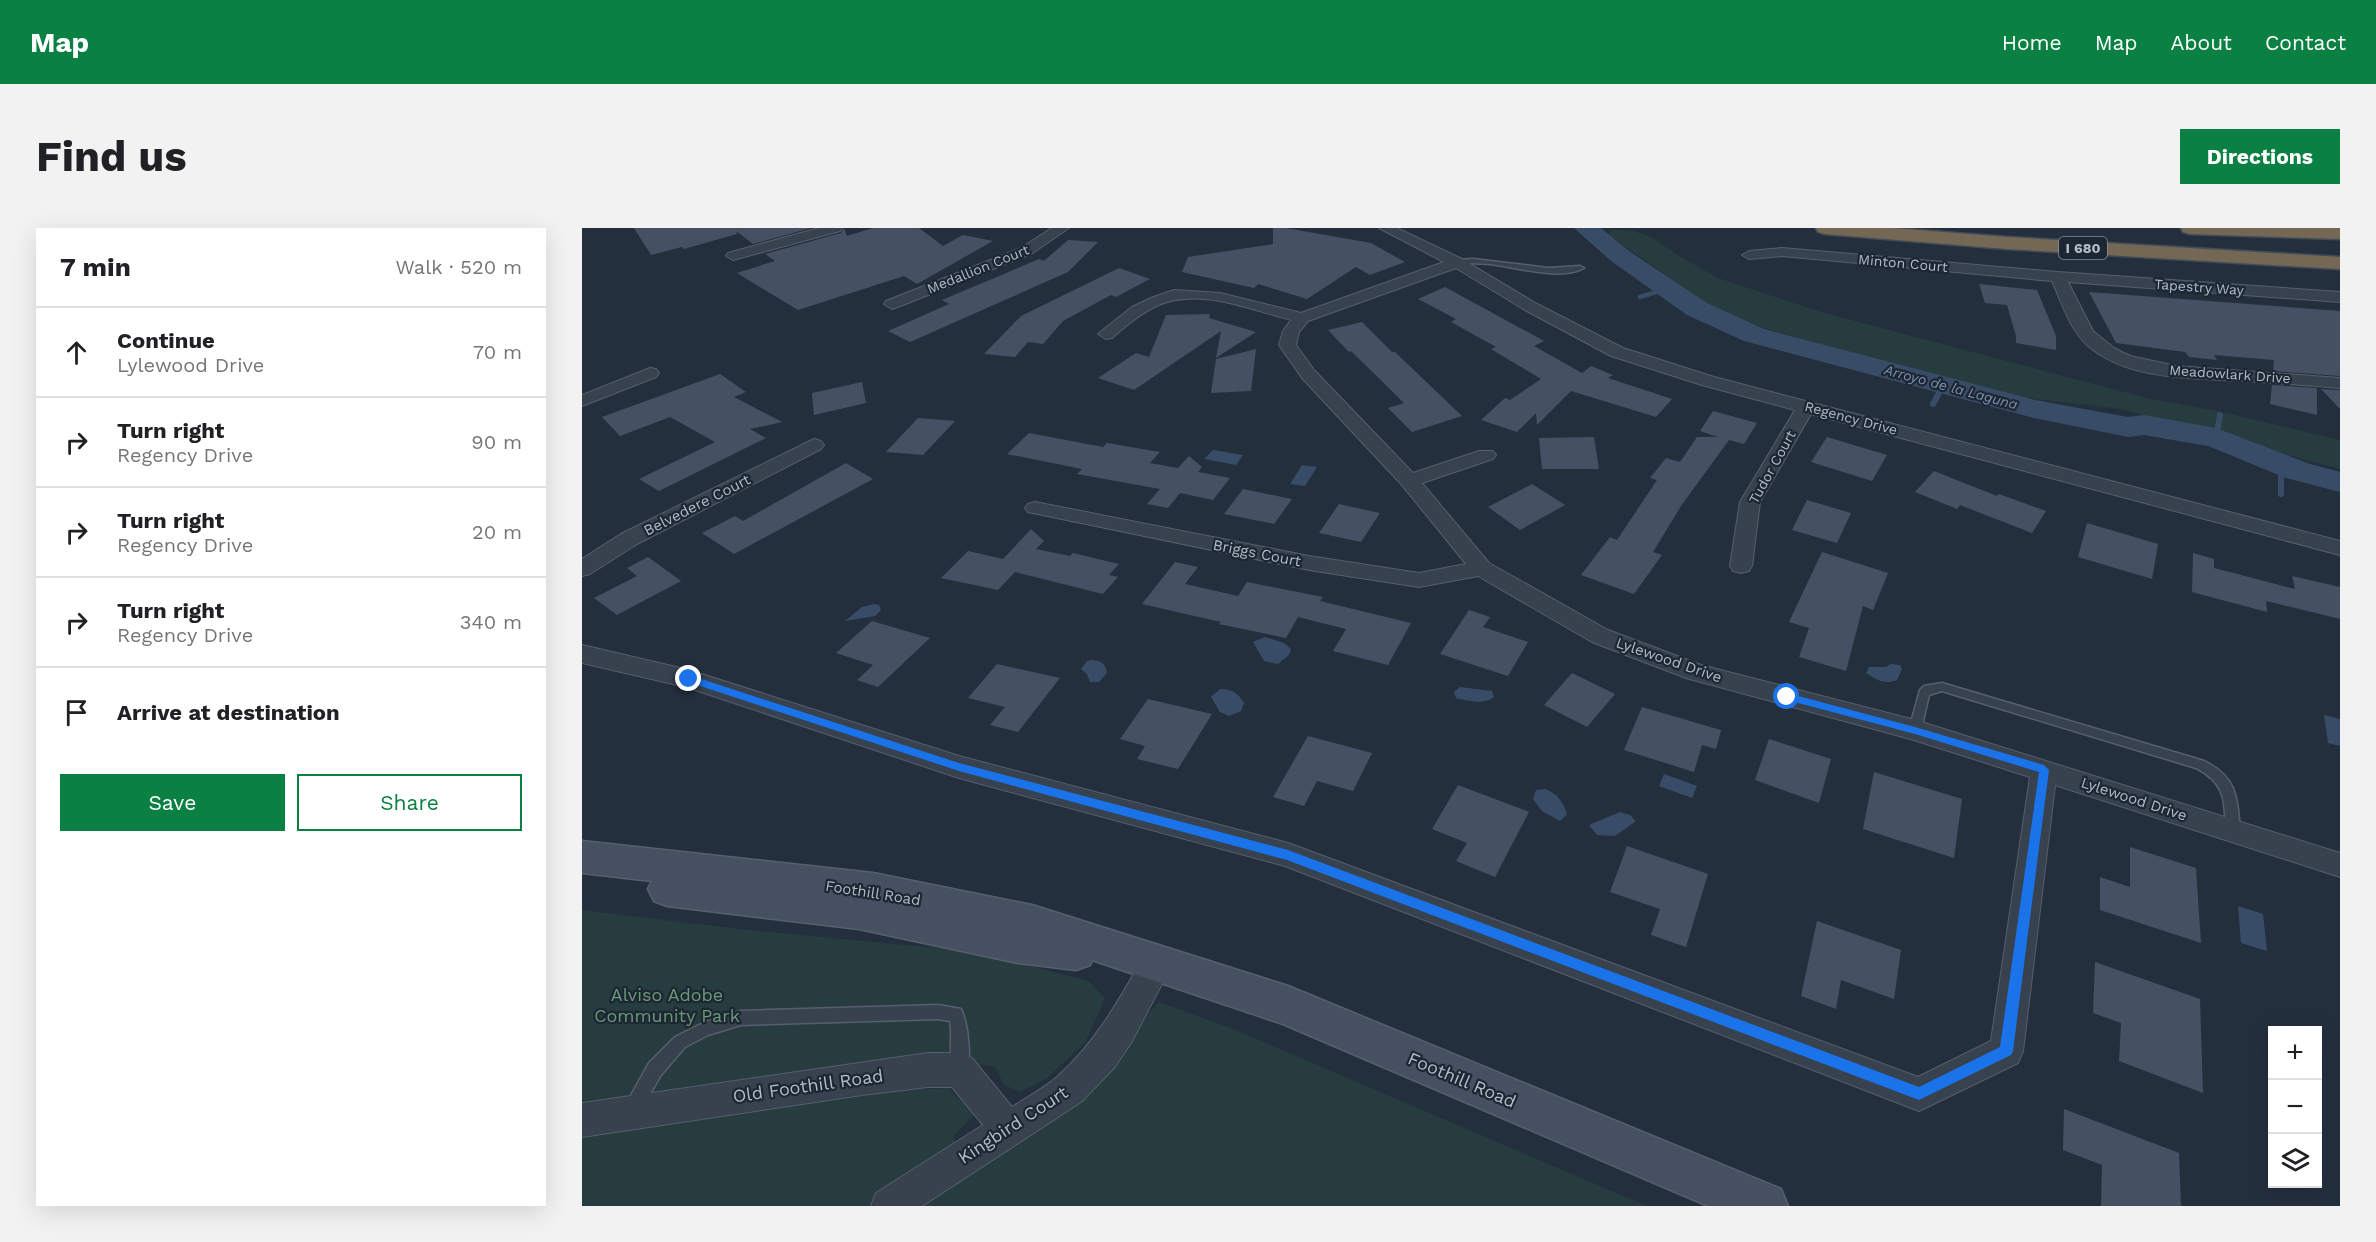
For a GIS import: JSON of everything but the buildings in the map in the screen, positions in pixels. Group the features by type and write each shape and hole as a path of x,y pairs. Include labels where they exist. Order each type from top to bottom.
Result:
{"highway":[{"name":"I 680","path":"1826,228 2029,244 2340,263"},
{"name":"I 680","path":"2060,228 2340,245"},
{"path":"2190,228 2340,233"}],"main road":[{"name":"Foothill Road","path":"582,857 873,890 1032,922 1288,1006 1764,1206"},
{"name":"Foothill Road","path":"582,880 859,912 1018,945 1157,963"}],"street":[{"path":"733,256 835,228"},
{"name":"Medallion Court","path":"892,304 1026,251 1062,228"},
{"name":"Regency Drive","path":"1386,228 1457,262 1531,307 1617,352 1708,381 2340,548"},
{"name":"Minton Court","path":"1749,255 1782,252 2058,277"},
{"path":"1106,334 1127,316 1175,295 1210,296 1302,318 1457,262"},
{"name":"Tapestry Way","path":"2058,277 2340,297"},
{"name":"Meadowlark Drive","path":"2058,277 2081,328 2094,341 2115,355 2132,362 2168,370 2340,383"},
{"name":"Lylewood Drive","path":"1302,318 1291,331 1287,345 1297,360 1409,481 1481,568 1600,636 1695,672 1915,730 2340,865"},
{"path":"582,401 650,373"},
{"name":"Tudor Court","path":"1741,566 1750,502 1806,406"},
{"name":"Belvedere Court","path":"582,569 629,538 814,445"},
{"path":"1409,481 1486,455"},
{"name":"Briggs Court","path":"1035,508 1309,564 1419,580 1481,568"},
{"path":"582,654 689,679 959,767 1288,855 1919,1094 2006,1051 2044,770"},
{"name":"Kingbird Court","path":"889,1206 1069,1090 1102,1056 1119,1032 1157,963"},
{"name":"Old Foothill Road","path":"582,1120 862,1078 928,1070 960,1070"},
{"path":"960,1070 1008,1129"}],"lane":[{"path":"1457,262 1483,260 1541,272 1580,268"},
{"path":"1915,730 1924,693 1928,689 1942,687 2200,764 2218,773 2228,786 2233,830"},
{"path":"630,1113 655,1069 680,1042 705,1029 741,1018 938,1012 956,1014 960,1034 960,1070"}],"green space":[{"path":"1612,229 1634,231 1651,237 1718,278 1821,312 2151,399 2218,411 2340,440 2340,469 2121,409 2012,396 1766,329 1713,308 1609,235"},
{"name":"Alviso Adobe Community Park","path":"582,910 748,930 969,951 1089,981 1105,998 1085,1043 1047,1078 1020,1092 1004,1085 995,1067 940,1058 735,1080 582,1103"},
{"path":"1159,1002 1233,1029 1647,1206 582,1206 582,1136 867,1092 948,1088 975,1114 953,1137 970,1176 1095,1088"}],"water":[{"path":"1213,450 1243,455 1236,465 1204,459"},
{"path":"1302,465 1317,467 1305,486 1290,484"},
{"path":"879,605 881,610 875,616 845,621 862,607"},
{"path":"1265,637 1284,643 1291,649 1289,655 1278,664 1264,661 1253,642"},
{"path":"1087,661 1102,663 1107,673 1099,682 1090,682 1087,674 1081,669"},
{"path":"1891,664 1900,665 1902,669 1897,680 1884,682 1866,673 1869,667 1886,667"},
{"path":"1460,687 1492,691 1494,697 1481,702 1456,698 1454,692"},
{"path":"1220,689 1234,692 1239,697 1244,703 1241,711 1229,716 1220,712 1211,697"},
{"path":"2324,715 2340,719 2340,746 2328,743"},
{"path":"1664,774 1697,786 1692,798 1659,786"},
{"path":"1545,789 1557,796 1564,806 1567,814 1560,821 1542,811 1533,799 1536,790"},
{"path":"1620,812 1630,815 1636,821 1615,836 1597,835 1589,825"},
{"path":"2238,906 2263,914 2267,951 2241,943"}],"waterway":[{"name":"Arroyo de la Laguna","path":"1586,228 1620,256 1697,309 1754,335 2034,409 2128,427 2144,425 2216,438 2298,471 2340,482"},
{"path":"1640,297 1669,288"},
{"path":"1938,394 1942,386"},
{"path":"1933,404 1939,393"},
{"path":"2216,438 2220,415"},
{"path":"2281,494 2281,475 2291,468"}],"route":[{"path":"689,679 959,767 1288,855 1919,1094 2006,1051 2044,770 1915,730 1787,697"}]}
